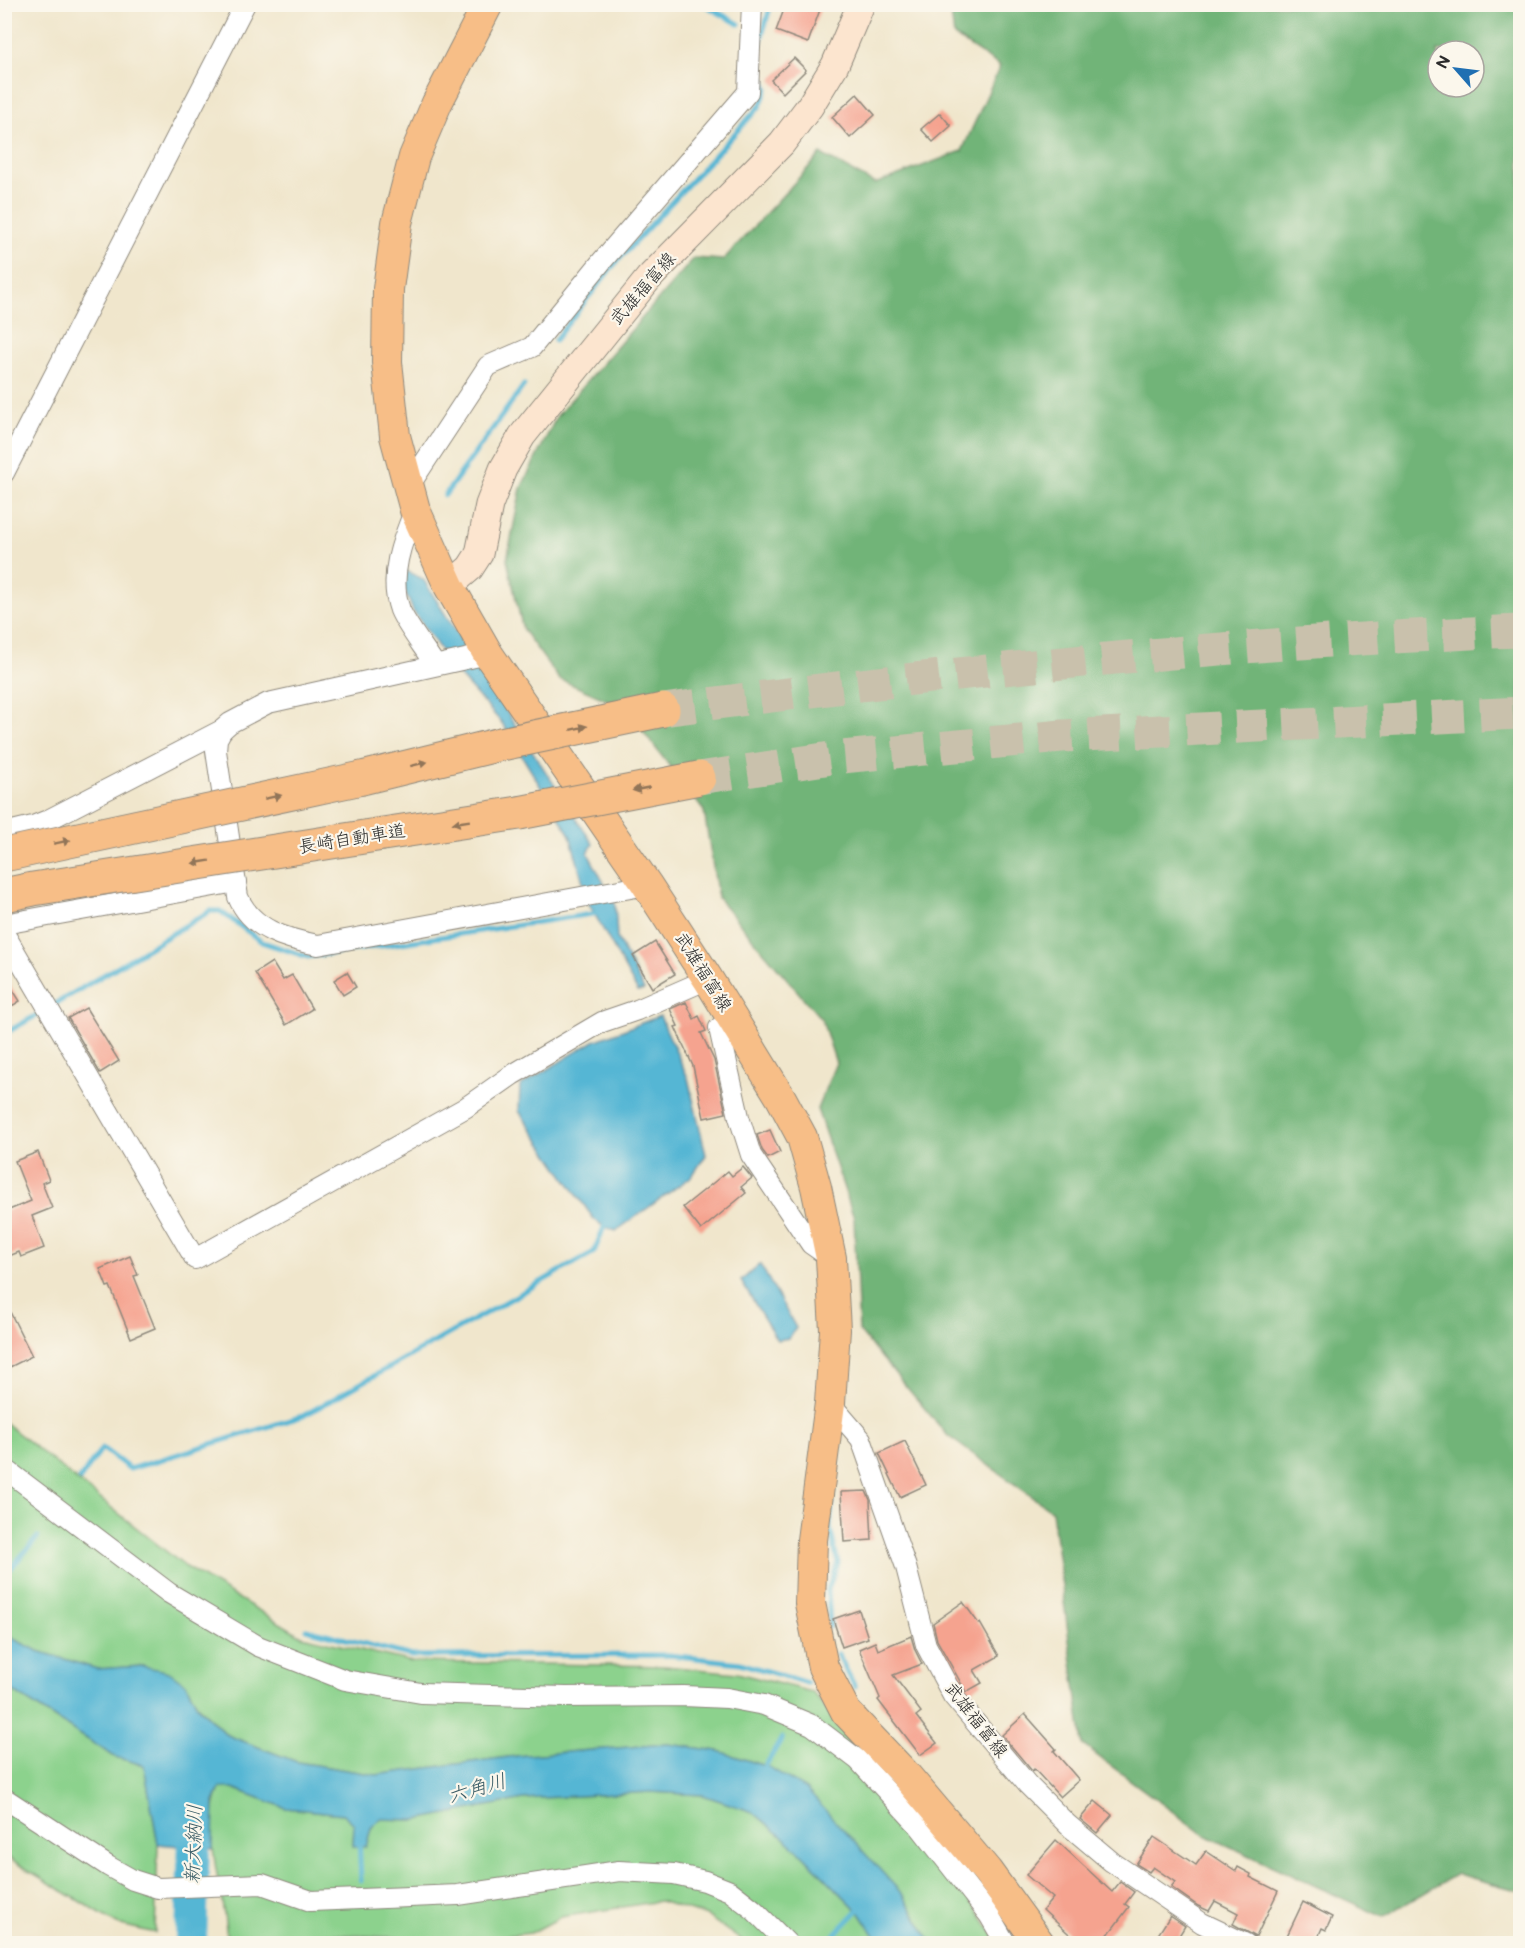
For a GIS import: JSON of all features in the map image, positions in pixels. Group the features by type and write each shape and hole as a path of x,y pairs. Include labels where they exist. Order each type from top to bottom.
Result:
{"highway":[{"path":"4,855 663,710"},
{"name":"長崎自動車道","path":"4,896 33,889 519,813 699,778"}],"main road":[{"name":"武雄福富線","path":"488,4 437,103 414,157 397,223 388,289 387,362 395,436 412,498 449,586 483,655 634,887 708,979 781,1098 802,1137 816,1187 831,1258 835,1330 830,1403 812,1540 810,1593 823,1667 846,1712 904,1774 987,1870 1040,1944"}],"street":[{"path":"4,473 245,4"},
{"path":"439,664 400,610 396,586 399,548 412,498 488,366 532,347 602,261 748,92 752,4"},
{"name":"武雄福富線","path":"449,586 470,568 479,554 489,505 503,469 522,436 649,278 782,143 810,106 835,65 861,4"},
{"path":"4,833 48,820 222,730 230,723 268,703 483,655"},
{"path":"222,730 217,739 216,751 238,897 244,911 287,940 318,945 634,887"},
{"path":"4,924 236,882"},
{"path":"4,933 195,1260 465,1108 512,1075 602,1022 637,1010 708,979"},
{"path":"732,1018 719,1028 739,1118 751,1155 811,1244 831,1258"},
{"name":"武雄福富線","path":"830,1403 861,1439 906,1567 926,1645 953,1696 1028,1785 1068,1825 1112,1862 1202,1923 1246,1944"},
{"path":"4,1468 169,1593 258,1646 345,1680 421,1693 727,1698 764,1705 812,1725 858,1761 920,1827 989,1915 1006,1944"},
{"path":"4,1798 108,1866 133,1880 158,1888 262,1884 311,1901 458,1895 619,1871 674,1875 705,1881 730,1891 753,1909 788,1944"}],"shaded area":[{"path":"314,1933 423,1939 423,1943 314,1944"}],"green space":[{"path":"950,5 1520,5 1520,1891 1457,1874 1383,1917 1203,1834 1083,1745 1052,1511 948,1436 859,1331 854,1218 817,1109 836,1063 822,1020 718,898 704,811 625,708 559,679 523,630 507,560 521,488 557,416 694,258 723,260 821,154 875,184 962,151 1000,66 954,36"},
{"path":"4,1422 187,1568 302,1636 412,1662 665,1666 737,1673 812,1692 866,1757 984,1920 998,1943 932,1943 903,1895 769,1767 718,1751 668,1744 516,1756 376,1775 297,1762 227,1735 198,1706 186,1684 143,1666 97,1669 38,1651 5,1635"},
{"path":"5,1686 115,1757 144,1765 158,1844 155,1933 117,1924 5,1856"},
{"path":"220,1788 233,1788 286,1808 343,1814 354,1824 353,1846 366,1846 371,1828 379,1819 416,1820 523,1799 651,1792 703,1795 753,1812 798,1850 860,1913 880,1943 745,1943 707,1916 660,1901 561,1917 531,1933 461,1941 461,1943 423,1943 422,1939 314,1933 314,1943 227,1943 226,1924 215,1865 212,1826 214,1806"}],"water":[{"path":"406,571 423,579 593,844 588,853 615,904 617,938 644,990 638,992 589,904 570,835 502,723 457,673 413,611 404,588"},
{"path":"660,1016 688,1078 706,1155 692,1176 616,1231 604,1227 593,1218 519,1111 520,1086 594,1041"},
{"path":"760,1264 796,1328 789,1338 777,1340 741,1281"},
{"name":"六角川","path":"5,1635 38,1651 97,1669 143,1666 169,1672 186,1684 198,1707 227,1735 297,1762 376,1775 516,1756 668,1744 718,1751 769,1767 806,1789 903,1895 932,1943 880,1943 860,1913 798,1850 753,1812 703,1795 651,1792 523,1799 416,1820 380,1819 371,1828 366,1847 353,1846 354,1824 343,1814 286,1808 233,1788 220,1788 214,1802 213,1849 158,1844 144,1765 115,1757 5,1686"}],"building":[{"path":"786,4 822,4 808,43 776,31"},
{"path":"794,58 806,70 783,93 771,80"},
{"path":"857,94 875,115 850,138 832,117"},
{"path":"940,113 951,126 933,142 921,129"},
{"path":"655,942 675,974 652,988 633,956"},
{"path":"272,962 283,980 292,975 312,1009 286,1025 255,973"},
{"path":"347,972 356,987 343,995 334,980"},
{"path":"4,976 20,1001 4,1011"},
{"path":"686,1002 694,1019 699,1016 706,1031 701,1033 714,1060 726,1113 704,1118 693,1066 675,1027 678,1026 670,1009"},
{"path":"86,1008 119,1061 100,1073 68,1018"},
{"path":"770,1130 780,1152 768,1158 762,1150 757,1135"},
{"path":"38,1152 49,1180 42,1183 52,1208 32,1216 44,1248 21,1257 19,1252 4,1258 4,1212 31,1201 15,1161"},
{"path":"743,1167 752,1178 741,1187 746,1193 701,1230 683,1207 728,1171 732,1176"},
{"path":"130,1256 138,1275 134,1276 155,1328 131,1338 110,1286 107,1287 100,1269"},
{"path":"4,1300 32,1356 10,1367 4,1356"},
{"path":"905,1441 926,1485 900,1497 879,1453"},
{"path":"866,1491 870,1500 872,1540 844,1542 841,1492"},
{"path":"963,1602 980,1623 999,1656 974,1670 982,1683 966,1692 937,1640 933,1623"},
{"path":"859,1610 868,1638 842,1647 833,1619"},
{"path":"911,1636 922,1664 893,1675 921,1712 916,1716 937,1743 920,1755 878,1700 880,1698 859,1649 875,1642 878,1650"},
{"path":"1025,1714 1056,1749 1054,1751 1079,1780 1060,1797 1034,1769 1032,1771 1002,1735"},
{"path":"1095,1801 1112,1815 1097,1833 1080,1819"},
{"path":"1154,1837 1196,1865 1206,1851 1236,1871 1238,1867 1251,1874 1250,1877 1278,1891 1256,1937 1233,1924 1238,1913 1215,1901 1209,1911 1198,1906 1171,1887 1175,1882 1153,1867 1149,1872 1136,1864"},
{"path":"1056,1840 1112,1892 1120,1882 1134,1892 1125,1904 1129,1907 1101,1944 1080,1944 1043,1910 1053,1898 1026,1875"},
{"path":"1303,1902 1332,1917 1326,1930 1322,1928 1315,1944 1298,1944 1286,1938"},
{"path":"1170,1916 1185,1926 1174,1944 1152,1944"}],"waterway":[{"path":"703,4 739,24"},
{"path":"759,46 771,4"},
{"path":"555,340 612,267 760,106 767,88 758,69"},
{"path":"445,495 524,385"},
{"path":"52,1006 210,911 220,911 262,942 308,957 599,913"},
{"path":"4,1034 44,1011"},
{"path":"80,1479 102,1448 130,1469 303,1416 594,1252 604,1227"},
{"path":"830,1627 828,1589 838,1563 830,1528 833,1490"},
{"path":"4,1576 38,1537"},
{"path":"306,1629 412,1656 669,1655 740,1663 807,1683"},
{"path":"838,1654 855,1687"},
{"path":"762,1772 782,1738"},
{"name":"新大納川","path":"191,1944 195,1803"},
{"path":"359,1839 361,1880"},
{"path":"826,1944 862,1906"}],"tunnel":[{"path":"663,710 877,683 1091,660 1306,643 1520,631"},
{"path":"699,778 831,758 1062,736 1520,713"}]}
